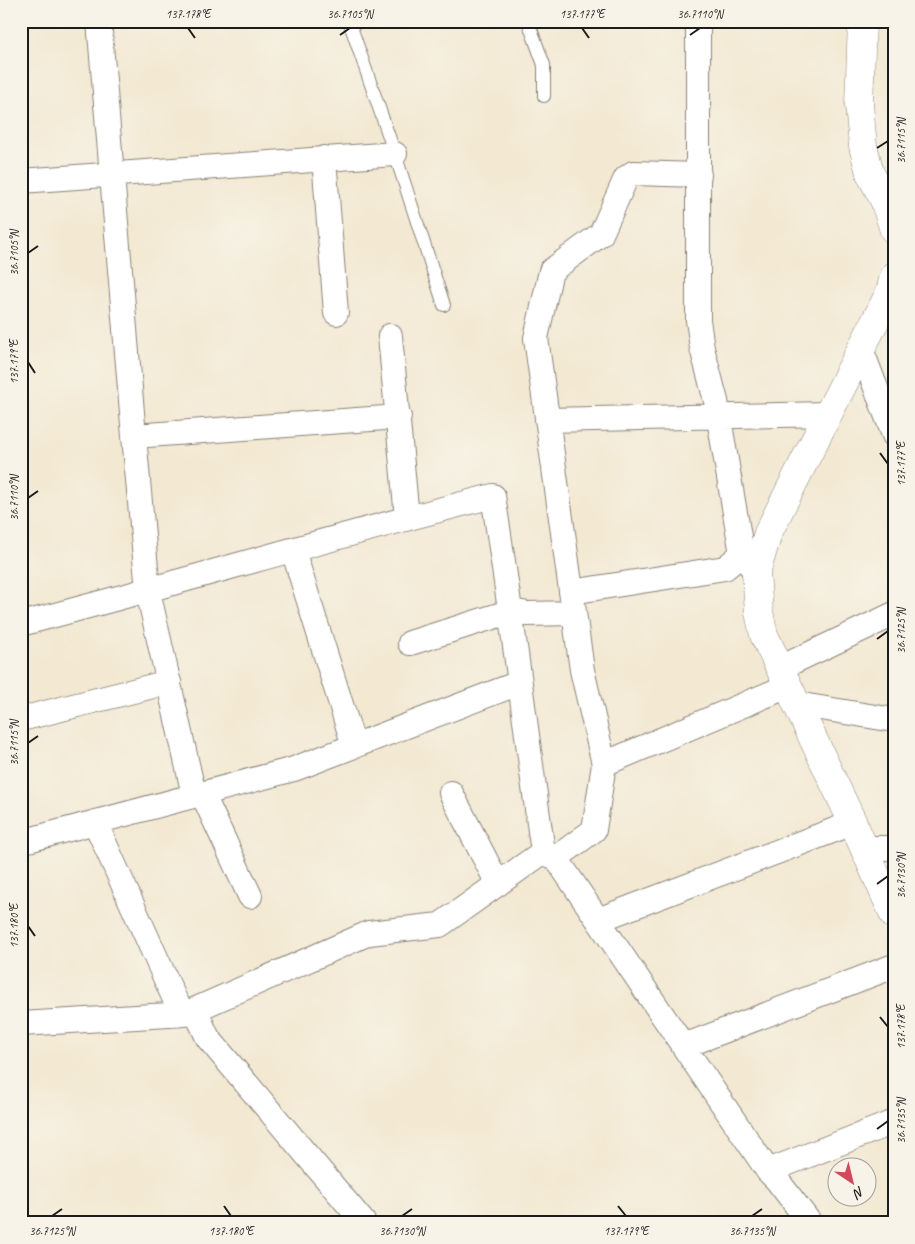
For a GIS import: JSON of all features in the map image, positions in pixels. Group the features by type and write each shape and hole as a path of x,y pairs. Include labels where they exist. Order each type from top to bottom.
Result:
{"street":[{"path":"99,21 148,591 198,794 250,896"},
{"path":"698,21 698,320 702,348 716,401 764,635 853,823 894,915"},
{"path":"862,21 859,105 863,146 870,173 884,200 894,230"},
{"path":"21,181 395,154"},
{"path":"324,158 336,313"},
{"path":"21,1024 190,1012 368,934 440,925 498,884 594,830 604,764 582,670 536,338 551,271 601,234 626,178 633,173 698,174"},
{"path":"410,643 512,611 527,614 749,564 768,533 892,287"},
{"path":"390,336 399,417 406,518"},
{"path":"861,349 894,434"},
{"path":"547,420 828,414"},
{"path":"134,436 399,417"},
{"path":"21,624 148,591 406,518 493,496 512,611 519,683 549,855 598,920 768,1171 777,1180 808,1222"},
{"path":"293,550 354,746"},
{"path":"604,764 788,686 894,614"},
{"path":"21,720 169,682"},
{"path":"22,838 95,822 294,769 519,683"},
{"path":"788,686 894,720"},
{"path":"451,793 498,884"},
{"path":"95,822 176,1002 190,1012 208,1038 364,1223"},
{"path":"598,920 853,823"},
{"path":"864,848 894,848"},
{"path":"684,1046 894,966"},
{"path":"768,1171 894,1122"}],"lane":[{"path":"349,21 444,305"},
{"path":"528,21 544,65 544,96"}]}
